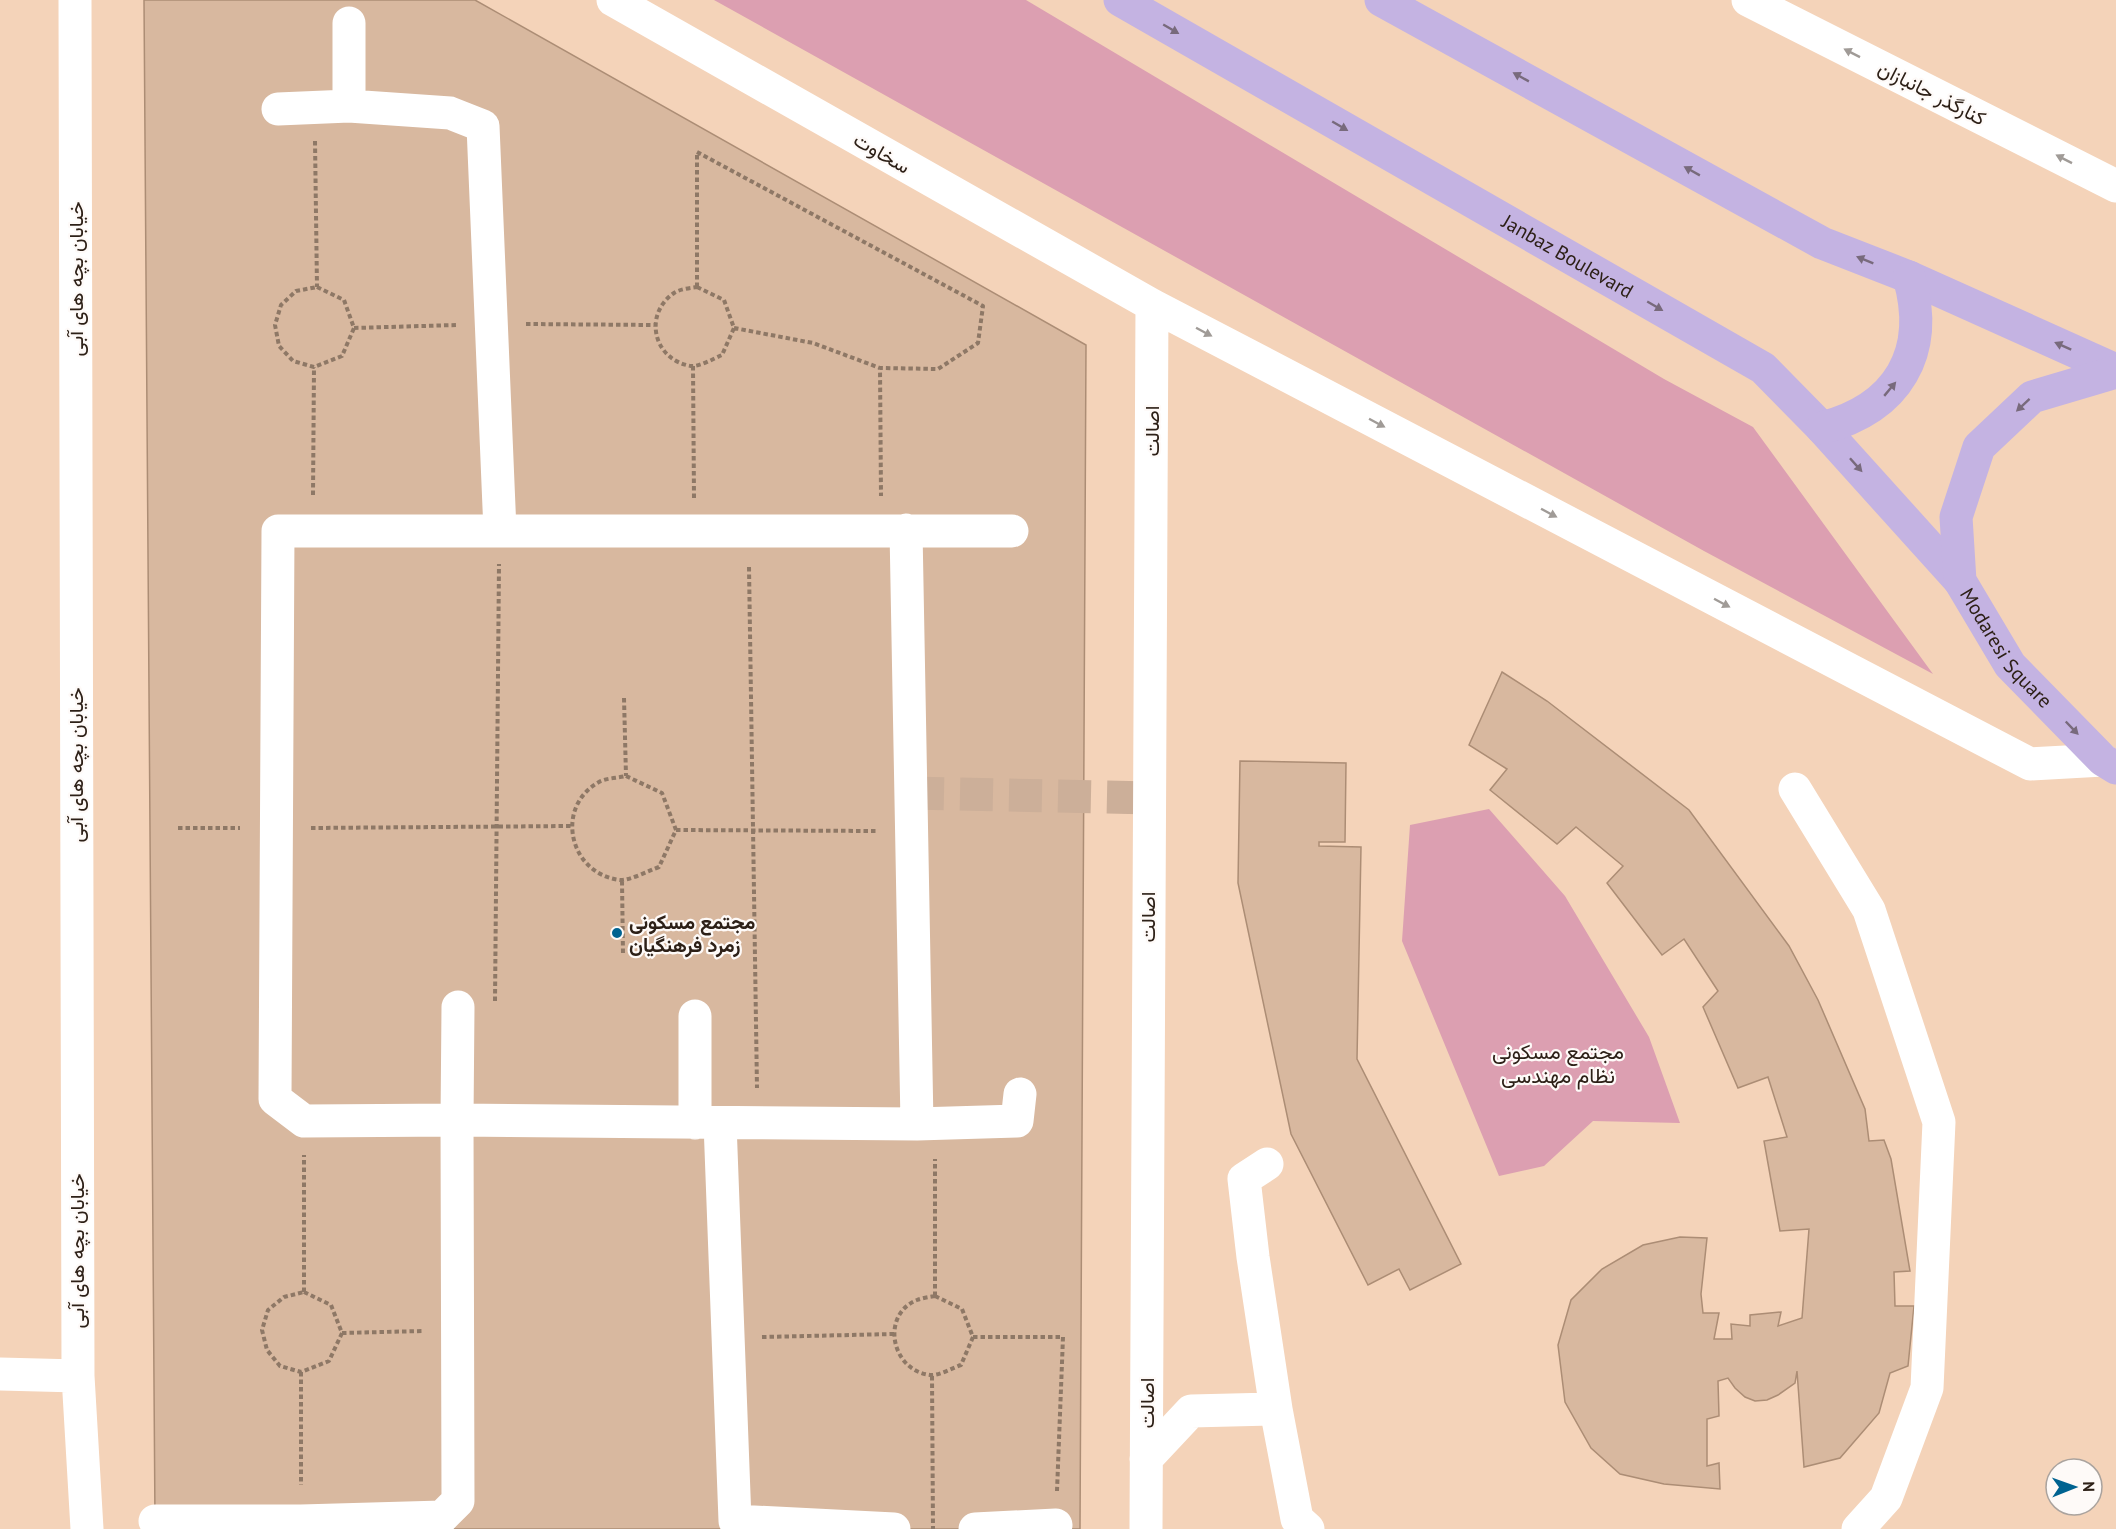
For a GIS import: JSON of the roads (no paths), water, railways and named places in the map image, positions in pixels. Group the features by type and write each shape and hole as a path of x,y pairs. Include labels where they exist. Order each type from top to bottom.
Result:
{"main road":[{"name":"Janbaz Boulevard","path":"1120,0 1763,368 1822,428 1960,581"},
{"path":"1381,0 1822,243 1909,278 2116,371"},
{"path":"1822,428 1845,422 1866,411 1885,396 1900,378 1915,339 1917,318 1915,298 1909,278"},
{"name":"Modaresi Square","path":"2110,764 2010,665 1960,581 1956,517 1979,447 2032,397 2116,371"}],"street":[{"name":"خیابان بچه های آبی","path":"75,0 78,1376 87,1529"},
{"name":"سخاوت","path":"613,0 1152,305 2030,764 2110,764"},
{"name":"کنارگذر جانبازان","path":"1748,0 2116,186"},
{"path":"349,22 349,106"},
{"path":"278,109 349,106 450,113 483,126 500,531"},
{"name":"اصالت","path":"1146,1529 1152,305"},
{"path":"893,530 912,832 926,1124"},
{"path":"1012,531 278,531 275,1099 304,1121 926,1124 1017,1121 1020,1094"},
{"path":"1795,789 1869,910 1940,1122 1927,1388 1886,1498 1858,1529"},
{"path":"155,1521 301,1521 442,1517 458,1501 458,1007"},
{"path":"695,1016 728,1337 735,1521 894,1529"},
{"path":"1268,1164 1244,1179 1253,1257 1276,1409 1298,1519 1308,1529"},
{"path":"0,1374 78,1376"},
{"path":"1146,1459 1191,1411 1276,1409"},
{"path":"975,1529 1056,1525"}],"tunnel":[{"path":"911,793 1151,798"}],"place":[{"name":"مجتمع مسکونی زمرد فرهنگیان","path":"617,933"}],"district":[{"name":"مجتمع مسکونی نظام مهندسی","path":"1558,1063"}]}
